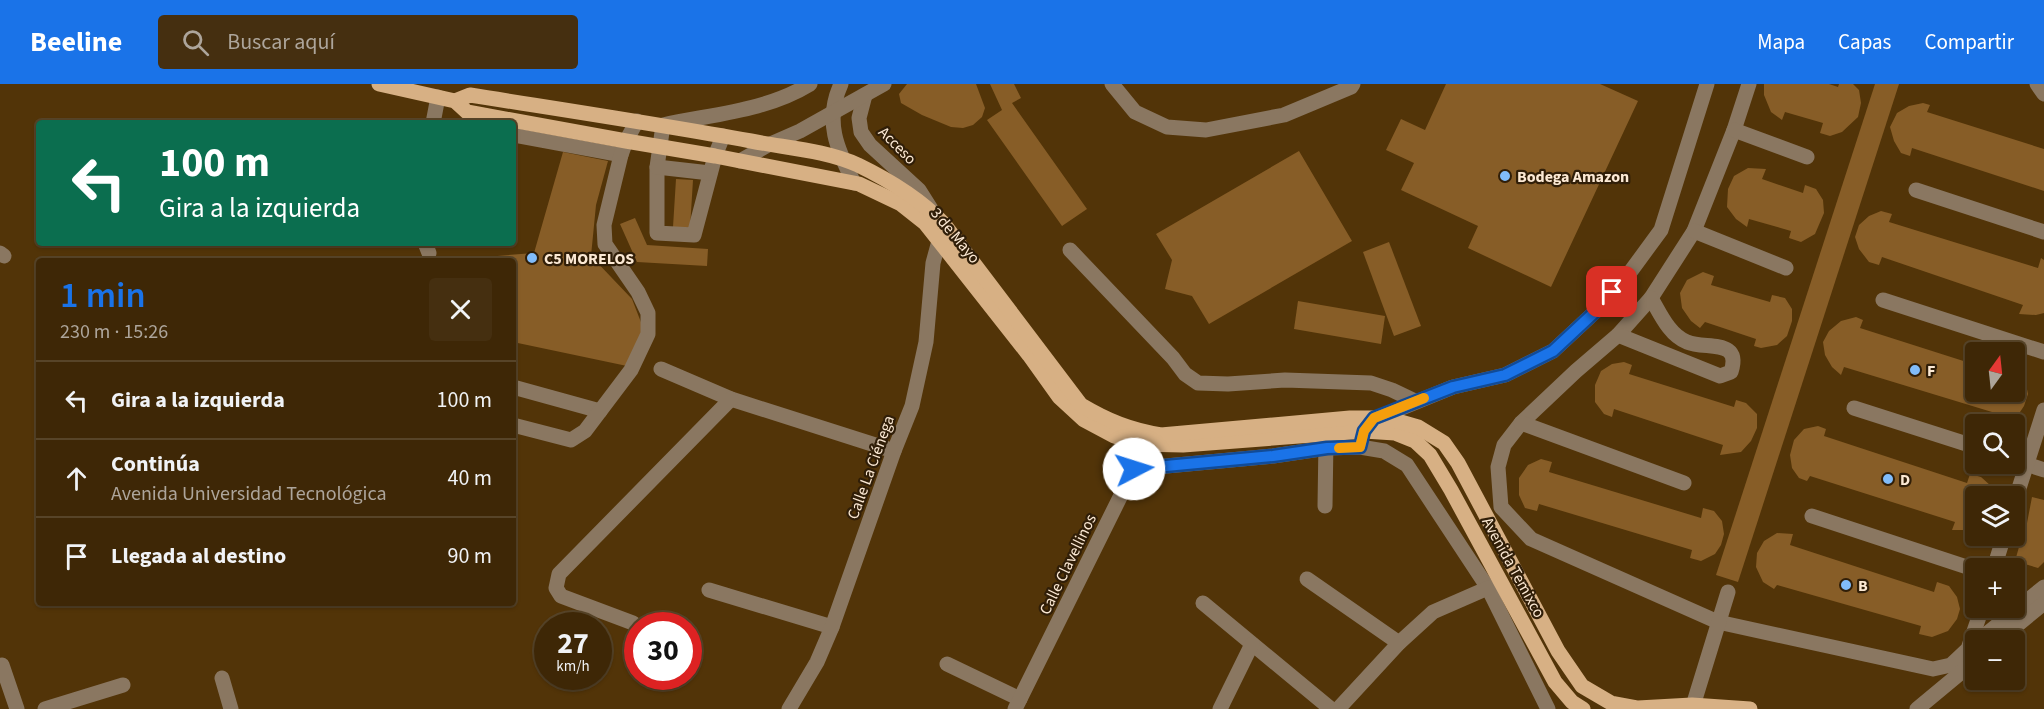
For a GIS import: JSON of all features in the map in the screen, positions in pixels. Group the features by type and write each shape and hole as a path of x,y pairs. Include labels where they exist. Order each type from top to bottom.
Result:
{"main road":[{"path":"380,84 455,101 470,117"},
{"path":"455,101 470,95 663,125 829,155 856,164 902,190 932,212 944,224 1081,405 1139,438 1350,418 1387,418 1418,427 1444,443 1458,463 1558,651 1582,686 1611,702 1638,708 1750,709"},
{"name":"3 de Mayo","path":"470,117 485,120"},
{"name":"3 de Mayo","path":"516,126 624,148 660,147 715,156 854,183 901,204 925,223 1029,355 1059,397 1084,420 1114,436 1183,445 1327,441 1364,431 1395,433 1415,441"},
{"name":"Avenida Temixco","path":"1415,441 1430,454 1556,682 1572,702 1583,709"}],"street":[{"path":"723,136 710,173 694,235 657,233 657,167 663,125 751,109 795,93 810,84"},
{"path":"841,84 833,111 832,128 842,160 854,183"},
{"path":"740,161 800,131 884,84"},
{"path":"1112,84 1135,112 1167,127 1206,130 1284,115 1351,87 1353,84"},
{"path":"1360,447 1364,431 1374,418 1453,387 1505,375 1553,351 1597,310 1628,275 1660,230 1707,84"},
{"path":"1749,84 1734,130 1694,231 1651,298 1618,335 1521,423 1504,445 1498,467 1501,507 1531,539 1718,622 1933,669 1951,665 1965,655"},
{"path":"2037,84 2044,94"},
{"path":"470,95 470,117"},
{"name":"Acceso","path":"865,95 859,118 861,132 870,145 919,190 932,212"},
{"path":"434,120 438,97"},
{"path":"516,426 571,440 585,431 631,370 648,334 648,313 638,292 605,243 604,225 624,148 637,121"},
{"path":"1734,130 1807,157"},
{"path":"516,135 624,148"},
{"path":"657,167 710,173"},
{"path":"1916,190 2044,232"},
{"name":"Calle La Ciénega","path":"789,709 818,662 912,406 926,342 933,263 944,224"},
{"path":"1694,231 1786,268"},
{"path":"1070,250 1173,358 1185,374 1198,383 1228,384 1285,380 1371,383 1415,401"},
{"path":"1618,335 1720,376 1731,372 1735,360 1732,353 1721,347 1686,342 1671,330 1651,298"},
{"path":"1883,300 2044,352"},
{"path":"661,369 731,399 894,451"},
{"path":"516,388 600,411"},
{"path":"624,620 561,596 556,588 559,574 731,399"},
{"path":"1854,408 1965,443"},
{"path":"2025,453 2044,410"},
{"path":"1521,423 1684,483"},
{"name":"Calle Clavellinos","path":"1018,704 1134,469 1139,438"},
{"path":"1325,506 1327,441"},
{"path":"1134,469 1273,456 1327,441 1384,451 1407,465 1488,588 1548,709"},
{"path":"2025,463 2044,470"},
{"path":"1812,516 1965,566"},
{"path":"1307,579 1399,643"},
{"path":"1995,630 2044,586"},
{"path":"1338,709 1399,643 1433,612 1488,588"},
{"path":"709,590 832,627"},
{"path":"1692,707 1728,592"},
{"path":"1203,603 1331,709"},
{"path":"2011,630 2044,603"},
{"path":"1221,709 1252,644"},
{"path":"1917,709 1965,659"},
{"path":"947,664 1018,704"},
{"path":"2,665 17,709"},
{"path":"222,678 231,709"},
{"path":"45,709 123,685"}],"building":[{"path":"907,84 976,84 985,108 982,117 973,125 963,128 951,127 922,115 901,103 899,94"},
{"path":"990,84 1014,84 1021,98 1012,103 1087,209 1062,226 987,120 1002,110"},
{"name":"Bodega Amazon","path":"1446,84 1600,84 1638,101 1551,287 1468,248 1478,226 1401,190 1414,163 1386,150 1401,119 1425,130"},
{"path":"1764,84 1829,84 1838,87 1839,84 1853,84 1859,90 1861,103 1858,117 1842,132 1830,136 1820,133 1823,123 1785,112 1782,120 1771,112 1764,95"},
{"path":"1875,84 1899,84 1738,582 1716,575"},
{"path":"1923,103 1930,105 1927,112 2044,149 2044,191 1912,148 1910,156 1901,153 1890,127 1897,113 1909,106"},
{"path":"1299,151 1352,241 1209,324 1192,296 1165,289 1172,260 1156,234"},
{"name":"C5 MORELOS","path":"563,152 608,161 596,205 591,256 632,299 644,330 627,366 516,343 516,258 472,258 534,253"},
{"path":"1748,168 1766,169 1762,179 1803,193 1805,185 1816,189 1823,200 1824,213 1815,234 1801,242 1789,238 1791,231 1749,219 1747,227 1736,219 1727,207 1728,189 1734,176"},
{"path":"676,179 693,180 690,228 673,227"},
{"path":"1881,211 1892,214 1889,222 2038,268 2041,258 2044,260 2044,313 2019,314 2023,305 1882,257 1879,265 1869,262 1859,249 1855,237 1859,225 1869,216"},
{"path":"635,218 647,245 708,249 707,266 637,262 620,224"},
{"path":"1389,242 1421,326 1394,336 1363,252"},
{"path":"1703,272 1714,276 1711,285 1770,302 1772,295 1785,298 1792,309 1792,321 1787,336 1777,345 1761,348 1754,346 1756,339 1705,322 1700,328 1691,321 1682,308 1680,293 1687,280"},
{"path":"1298,301 1385,316 1381,344 1294,329"},
{"name":"F","path":"1856,317 1863,320 1860,328 1965,361 1965,402 2025,402 2025,380 2028,394 2024,406 2019,414 1991,414 1992,412 1844,367 1841,375 1832,367 1825,355 1823,342 1829,331 1841,321"},
{"path":"1624,362 1632,365 1629,374 1734,407 1736,400 1746,403 1757,414 1757,428 1751,441 1741,452 1720,455 1723,445 1614,409 1612,417 1604,414 1595,402 1595,385 1601,371 1612,364"},
{"name":"D","path":"1818,426 1826,429 1824,436 1967,483 1970,474 1981,477 1991,486 1965,486 1965,530 1952,530 1955,522 1810,476 1807,481 1799,478 1792,468 1790,455 1794,440 1804,429"},
{"path":"1541,459 1552,462 1549,472 1701,518 1703,508 1714,511 1722,521 1724,534 1721,545 1715,554 1701,561 1690,558 1692,550 1539,504 1537,511 1525,508 1519,495 1519,478 1528,465"},
{"path":"2032,497 2044,500 2044,562 2038,568 2025,564 2025,558 2016,558 2019,547 2017,546 2025,546 2025,522 2027,523"},
{"name":"B","path":"1777,533 1793,534 1790,545 1934,592 1937,582 1949,586 1957,597 1960,609 1957,619 1948,631 1932,637 1919,634 1921,626 1777,585 1774,589 1763,582 1756,567 1757,553 1764,541"}],"slow traffic":[{"path":"1339,448 1360,447 1364,431 1374,418 1424,398"}],"place":[{"name":"Bodega Amazon","path":"1505,176"},
{"name":"C5 MORELOS","path":"532,258"},
{"name":"F","path":"1915,370"},
{"name":"D","path":"1888,479"},
{"name":"B","path":"1846,585"}],"route":[{"path":"1134,469 1273,456 1327,448 1360,447 1364,431 1374,418 1453,387 1505,375 1553,351 1597,310 1612,292"}]}
